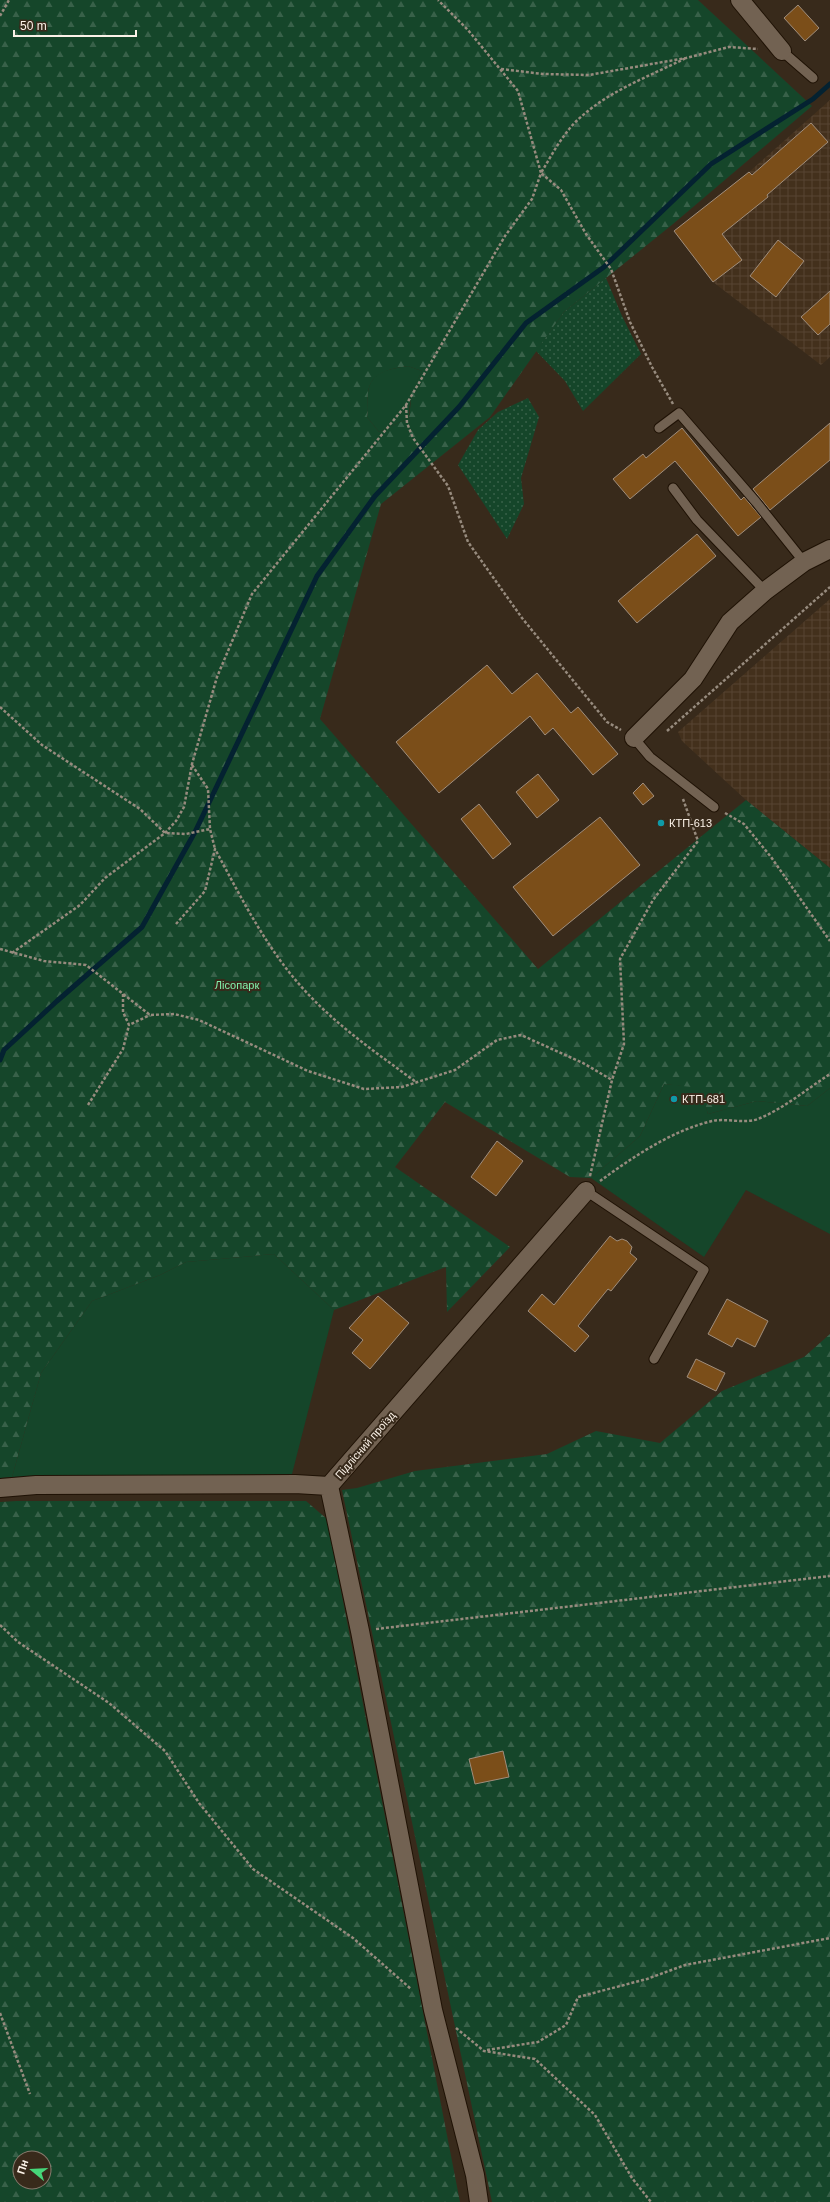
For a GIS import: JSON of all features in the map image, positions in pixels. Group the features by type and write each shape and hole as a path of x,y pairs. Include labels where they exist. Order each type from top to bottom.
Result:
{"street":[{"path":"740,0 782,51"},
{"path":"634,738 693,679 730,622 765,591 804,562 830,549"},
{"name":"Підлісний проїзд","path":"0,1488 52,1485 294,1484 329,1486 586,1191"},
{"path":"329,1486 360,1631 433,2010 475,2175 479,2202"}],"lane":[{"path":"782,51 813,78"},
{"path":"659,428 679,413 756,502 804,562"},
{"path":"673,488 697,520 765,591"},
{"path":"634,738 650,756 714,807"},
{"path":"586,1191 704,1270 654,1359"}],"path":[{"path":"0,16 9,0"},
{"path":"438,0 468,30 518,91 541,173 561,190 611,269 630,322 652,367 679,413"},
{"path":"500,69 543,74 589,75 686,58 729,47 782,51"},
{"path":"12,953 80,905 105,878 164,833 176,821 184,808 192,764 217,677 252,594 406,405 505,236 532,199 541,173 564,136 582,116 616,93 686,58"},
{"path":"406,405 407,423 413,438 448,486 468,542 522,618 607,722 634,738"},
{"path":"666,732 830,587"},
{"path":"0,707 42,745 140,809 164,833 186,834 210,829"},
{"path":"192,764 208,789 210,829 215,849 261,932 307,993 346,1030 416,1082"},
{"path":"586,1191 612,1080 624,1044 620,959 653,900 698,841 672,772"},
{"path":"714,807 744,824 771,857 829,939"},
{"path":"176,924 205,891 215,849"},
{"path":"0,949 44,961 86,965 150,1015"},
{"path":"88,1105 123,1049 129,1025 124,1012 123,994"},
{"path":"129,1025 150,1015 174,1014 199,1020 308,1071 364,1088 402,1086 455,1070 497,1040 521,1035 583,1063 612,1080"},
{"path":"586,1191 629,1160 673,1136 713,1121 756,1120 797,1096 830,1074"},
{"path":"360,1631 830,1576"},
{"path":"0,1625 18,1642 108,1703 165,1751 199,1803 253,1869 353,1938 389,1968 433,2010 484,2051 535,2059 595,2116 632,2178 651,2202"},
{"path":"484,2051 538,2042 566,2025 578,1997 647,1979 685,1965 830,1938"},
{"path":"0,2013 30,2094"}],"shaded area":[{"path":"830,100 830,357 821,365 713,282 674,231 749,172"},
{"path":"830,599 830,868 746,800 682,741 678,732"}],"green space":[{"name":"Лісопарк","path":"0,0 698,0 812,106 673,224 564,312 490,417 381,504 320,719 538,969 746,800 830,868 830,1088 807,1106 757,1101 708,1114 700,1088 664,1084 640,1136 591,1178 570,1177 445,1102 395,1167 510,1247 447,1312 446,1267 334,1310 274,1254 186,1262 160,1275 92,1301 41,1373 12,1477 0,1478","holes":["408,366 422,371 412,391 409,418 379,432 367,417 368,393 373,380 388,370 401,367"]},
{"path":"606,278 622,316 641,354 583,411 565,381 536,351 564,312"},
{"path":"408,366 422,371 412,394 409,418 379,432 367,417 368,393 370,386 373,380 382,372"},
{"path":"528,398 539,417 521,478 524,504 507,539 458,465 478,430 498,412"},
{"path":"664,1084 700,1087 708,1114 757,1101 807,1106 830,1088 830,1234 746,1190 704,1257 591,1178 640,1136"},
{"path":"274,1254 334,1310 292,1474 12,1477 41,1373 92,1301 160,1275 186,1262"},
{"path":"830,1334 830,2202 492,2202 342,1490 357,1488 415,1471 547,1454 596,1431 660,1443 722,1391 804,1357"},
{"path":"306,1501 327,1519 460,2202 0,2202 0,1502"}],"building":[{"path":"798,5 819,28 805,41 784,18"},
{"path":"811,123 828,142 767,195 768,197 722,234 742,260 713,282 674,231 749,172 752,175"},
{"path":"778,240 804,261 776,297 750,276"},
{"path":"830,291 830,324 818,335 801,317"},
{"path":"830,423 830,460 770,510 753,489"},
{"path":"682,428 741,500 744,497 761,517 738,536 675,461 630,499 613,479 643,454 646,458"},
{"path":"697,534 716,556 637,623 618,601"},
{"path":"487,665 512,694 537,673 571,713 578,707 618,754 593,775 553,728 545,735 530,716 439,793 396,742"},
{"path":"538,774 559,800 537,818 516,792"},
{"path":"643,783 654,796 643,805 633,793"},
{"path":"479,804 511,844 493,859 461,819"},
{"path":"600,817 640,865 553,936 513,887"},
{"path":"497,1141 523,1161 496,1196 471,1177"},
{"path":"610,1236 617,1241 622,1239 627,1241 632,1247 630,1253 637,1259 611,1291 608,1289 578,1326 589,1336 575,1352 528,1311 542,1294 554,1305"},
{"path":"378,1296 409,1323 370,1369 352,1353 363,1340 349,1328"},
{"path":"727,1299 768,1321 755,1347 737,1338 732,1347 708,1334"},
{"path":"696,1359 725,1373 716,1391 687,1377"},
{"path":"503,1751 509,1777 475,1784 469,1759"}],"waterway":[{"path":"0,1060 4,1050 57,1001 142,927 195,832 317,576 375,496 459,407 526,323 604,267 711,164 813,99 830,84"}],"place":[{"name":"КТП-613","path":"661,823"},
{"name":"КТП-681","path":"674,1099"}]}
